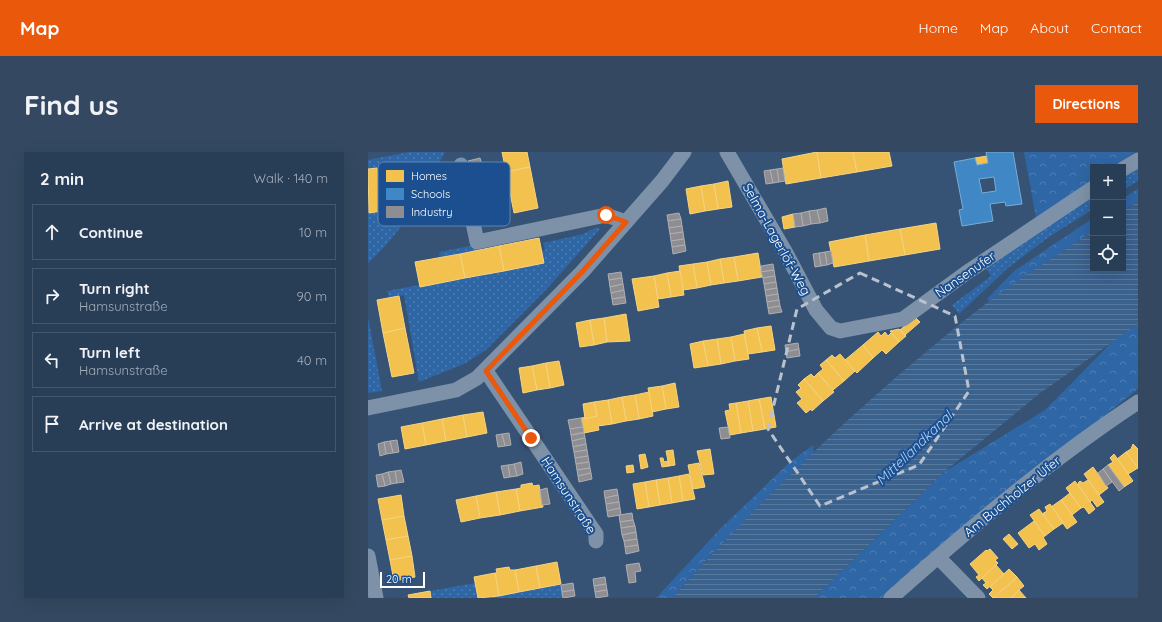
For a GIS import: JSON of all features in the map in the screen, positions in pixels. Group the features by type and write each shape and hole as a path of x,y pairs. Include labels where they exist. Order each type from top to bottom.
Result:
{"street":[{"path":"368,408 456,390 469,384 486,371 582,272 684,152"},
{"name":"Selma-Lagerlöf-Weg","path":"727,152 786,253 816,310 828,326"},
{"path":"1126,167 1138,160"},
{"name":"Nansenufer","path":"828,326 835,330 846,330 903,319 966,273 1090,190"},
{"path":"474,226 477,242 606,215 626,222"},
{"name":"Hamsunstraße","path":"486,371 596,534 596,541"},
{"name":"Am Buchholzer Ufer","path":"892,598 991,510 1054,461 1138,402"},
{"path":"368,556 376,598"},
{"path":"938,557 978,598"}],"highlighted area":[{"path":"860,273 955,316 969,391 919,465 820,506 768,429 797,309"}],"green space":[{"path":"409,152 445,152 440,162 378,162 377,170 377,168 368,169 368,160"},
{"path":"1024,152 1135,152 1117,164 1090,164 1090,182 1036,218"},
{"path":"1138,167 1138,181 1126,188 1126,174"},
{"path":"1138,189 1138,201 1126,209 1126,196"},
{"path":"1090,197 1090,211 1049,237 1008,268 959,314 952,305 991,276 985,267"},
{"path":"368,210 369,213 378,212 378,226 401,226 368,263"},
{"path":"1090,220 1090,233 989,301 987,299 1014,271"},
{"path":"597,227 600,229 546,290 486,350 464,364 419,382 404,295 389,298 387,291 419,285 420,287 544,263 541,251 545,250 543,243 583,234"},
{"path":"477,245 478,250 440,258 439,252"},
{"path":"368,317 382,391 368,393"},
{"path":"1138,324 1138,389 933,551 885,598 814,598 944,472 1045,410 1113,341"},
{"path":"813,445 814,452 710,556 672,598 656,598 720,529 790,462"},
{"path":"475,583 478,598 431,598 430,591"},
{"path":"561,584 563,598 486,598"}],"water":[{"name":"Mittellandkanal","path":"1138,201 1138,324 1039,394 944,472 814,598 672,598 708,558 823,443 904,370 988,302 1090,233 1090,272 1126,272 1126,209"}],"building: Homes":[{"path":"502,152 527,152 530,167 510,171 510,162 504,162"},
{"path":"817,152 821,178 786,184 782,159"},
{"path":"817,152 853,152 857,172 821,178"},
{"path":"853,152 889,152 892,166 857,172"},
{"path":"987,156 988,163 977,165 975,158"},
{"path":"530,167 538,208 514,213 510,192 510,171"},
{"path":"377,168 378,170 378,212 369,213 368,169"},
{"path":"728,181 732,207 718,209 714,184"},
{"path":"714,184 718,209 705,211 701,186"},
{"path":"701,186 705,211 690,214 686,189"},
{"path":"793,214 795,227 784,229 782,217"},
{"path":"936,223 940,249 905,255 900,229"},
{"path":"900,229 905,255 869,261 865,235"},
{"path":"865,235 869,261 834,267 829,242"},
{"path":"539,238 544,263 504,271 499,246"},
{"path":"499,246 504,271 465,278 460,254"},
{"path":"758,253 762,277 738,281 734,257"},
{"path":"460,254 465,278 420,287 415,262"},
{"path":"734,257 738,281 724,283 720,259"},
{"path":"720,259 724,283 711,285 707,262"},
{"path":"707,262 711,285 697,288 693,264"},
{"path":"693,264 697,288 683,290 679,266"},
{"path":"680,271 684,295 671,297 667,273"},
{"path":"667,273 671,297 658,299 654,276"},
{"path":"654,276 659,307 638,311 632,279"},
{"path":"399,296 405,328 383,333 377,300"},
{"path":"626,314 630,341 607,342 604,318"},
{"path":"915,317 920,322 905,335 900,330"},
{"path":"604,318 607,342 594,345 590,320"},
{"path":"590,320 594,345 580,347 576,323"},
{"path":"771,326 775,350 762,352 757,328"},
{"path":"405,328 414,373 392,377 383,333"},
{"path":"757,328 762,352 748,354 744,331"},
{"path":"899,329 906,336 899,342 890,331"},
{"path":"878,332 881,336 885,332 888,336 891,333 899,342 886,354 882,350 873,358 863,345"},
{"path":"744,334 749,359 735,361 731,337"},
{"path":"731,337 735,361 721,364 717,339"},
{"path":"717,339 721,364 708,366 703,341"},
{"path":"703,341 708,366 694,368 690,344"},
{"path":"863,345 873,358 857,373 845,360"},
{"path":"840,354 855,371 844,381 826,360 832,355 835,358"},
{"path":"826,360 844,381 833,390 818,373 823,369 820,365"},
{"path":"559,361 564,385 550,388 546,363"},
{"path":"546,363 550,388 537,390 532,366"},
{"path":"532,366 537,390 523,393 519,368"},
{"path":"818,373 834,392 823,401 804,379 811,374 814,377"},
{"path":"804,379 823,401 812,411 811,409 806,413 797,403 802,399 796,392 801,388 798,385"},
{"path":"675,383 679,407 666,409 662,386"},
{"path":"662,386 666,409 652,412 648,388"},
{"path":"649,392 653,416 639,419 635,395"},
{"path":"635,395 639,419 626,421 622,397"},
{"path":"622,397 626,421 612,424 608,400"},
{"path":"771,397 776,427 765,429 759,399"},
{"path":"759,399 765,429 753,431 748,401"},
{"path":"608,400 612,424 598,426 599,430 584,433 581,418 597,416 594,402"},
{"path":"748,401 753,431 741,433 736,403"},
{"path":"594,402 597,416 585,419 583,404"},
{"path":"736,403 741,433 730,435 725,411 730,410 729,404"},
{"path":"483,412 487,433 467,437 463,415"},
{"path":"463,415 467,437 446,441 442,419"},
{"path":"442,419 446,441 426,445 422,423"},
{"path":"422,423 426,445 405,449 401,427"},
{"path":"1133,444 1138,449 1138,468 1126,452 1131,449"},
{"path":"710,449 714,474 703,475 697,451"},
{"path":"673,450 675,465 669,466 666,451"},
{"path":"1126,452 1138,468 1128,474 1117,459"},
{"path":"645,454 648,467 641,469 639,455"},
{"path":"1114,454 1133,481 1124,487 1108,465 1113,462 1110,458"},
{"path":"660,458 663,458 664,462 668,461 669,466 662,467"},
{"path":"699,463 705,487 693,489 688,465"},
{"path":"633,465 634,472 627,473 626,466"},
{"path":"1093,467 1108,488 1099,495 1084,474"},
{"path":"689,474 695,499 683,501 679,476"},
{"path":"679,476 683,501 672,503 668,478"},
{"path":"668,478 672,503 660,505 656,480"},
{"path":"656,480 660,505 649,507 645,482"},
{"path":"1088,480 1104,502 1097,507 1092,500 1090,502 1078,483 1080,481 1083,483"},
{"path":"1075,481 1095,509 1089,514 1084,507 1081,508 1066,488"},
{"path":"645,482 649,507 637,509 633,484"},
{"path":"532,483 533,486 539,485 543,507 520,511 516,489 521,488 521,485"},
{"path":"516,489 520,511 500,515 496,492"},
{"path":"496,492 500,515 480,518 476,496"},
{"path":"1070,493 1081,508 1072,515 1061,500"},
{"path":"401,495 404,516 382,520 378,499"},
{"path":"476,496 480,518 461,522 456,500"},
{"path":"1061,500 1077,522 1067,529 1051,507"},
{"path":"1050,504 1063,523 1054,529 1042,514 1047,511 1045,507"},
{"path":"1039,509 1054,529 1045,536 1030,515"},
{"path":"404,516 408,536 386,540 382,520"},
{"path":"1034,521 1045,536 1043,537 1047,544 1039,550 1035,544 1029,548 1018,533"},
{"path":"1009,534 1018,544 1012,549 1003,539"},
{"path":"408,536 412,556 390,560 386,540"},
{"path":"990,549 998,558 995,560 998,563 979,581 976,577 979,575 970,564 986,550 987,551"},
{"path":"412,556 415,577 394,581 390,560"},
{"path":"557,562 561,584 540,588 536,566"},
{"path":"996,565 1004,574 987,589 983,585 986,583 982,578"},
{"path":"536,566 540,588 519,592 515,570"},
{"path":"509,567 510,570 515,570 519,592 499,596 495,573 497,573 496,569"},
{"path":"1009,569 1017,577 993,598 989,594 993,590 990,587"},
{"path":"495,573 499,596 478,598 474,577"},
{"path":"1017,577 1024,586 1011,598 994,598"},
{"path":"1019,590 1026,598 1011,598"},
{"path":"430,591 431,598 409,598 408,595"}],"building: Schools":[{"path":"986,152 1013,152 1022,204 1006,206 1005,202 990,204 993,221 962,226 959,210 963,209 954,162 975,158 977,165 988,163","holes":["994,177 996,191 982,193 979,179"]}],"building: Industry":[{"path":"480,158 481,162 468,162"},
{"path":"783,168 785,181 779,182 777,169"},
{"path":"777,169 779,182 773,183 770,170"},
{"path":"770,170 773,183 766,184 764,171"},
{"path":"826,208 828,221 820,223 817,210"},
{"path":"817,210 820,223 811,224 809,211"},
{"path":"809,211 811,224 803,226 801,213"},
{"path":"679,213 681,219 668,221 667,215"},
{"path":"801,213 803,226 795,227 793,214"},
{"path":"681,219 682,226 669,228 668,221"},
{"path":"682,226 683,232 670,234 669,228"},
{"path":"683,232 684,239 671,241 670,234"},
{"path":"684,239 685,245 672,247 671,241"},
{"path":"685,245 686,251 673,254 672,247"},
{"path":"831,251 833,263 827,265 825,252"},
{"path":"825,252 827,265 821,266 819,253"},
{"path":"819,253 821,266 815,267 813,254"},
{"path":"773,264 774,270 761,272 761,266"},
{"path":"774,270 775,276 763,278 761,272"},
{"path":"621,272 622,278 609,280 608,274"},
{"path":"775,276 776,282 764,284 763,278"},
{"path":"622,278 623,284 610,287 609,280"},
{"path":"776,282 777,288 765,290 764,284"},
{"path":"623,284 624,290 611,293 610,287"},
{"path":"777,288 778,294 766,296 765,290"},
{"path":"624,290 625,297 612,299 611,293"},
{"path":"778,294 779,300 767,302 766,296"},
{"path":"625,297 626,303 613,305 612,299"},
{"path":"779,300 780,306 768,308 767,302"},
{"path":"780,306 782,312 769,314 768,308"},
{"path":"798,343 799,349 786,352 785,345"},
{"path":"799,349 800,356 787,358 786,352"},
{"path":"581,418 583,427 570,429 568,420"},
{"path":"583,427 584,432 571,435 570,429"},
{"path":"728,427 730,438 721,439 719,428"},
{"path":"509,433 511,445 505,446 502,434"},
{"path":"584,433 585,438 572,441 571,435"},
{"path":"502,434 505,446 498,447 496,435"},
{"path":"585,438 586,444 573,447 572,441"},
{"path":"397,440 399,452 393,453 390,441"},
{"path":"390,441 393,453 386,454 384,442"},
{"path":"384,442 386,454 380,456 378,444"},
{"path":"586,444 587,450 574,452 573,447"},
{"path":"587,450 588,456 575,458 574,452"},
{"path":"588,456 589,462 576,464 575,458"},
{"path":"521,462 523,474 517,476 514,464"},
{"path":"589,462 590,468 577,470 576,464"},
{"path":"514,464 517,476 510,477 508,465"},
{"path":"508,465 510,477 504,478 501,466"},
{"path":"1108,465 1124,487 1119,491 1103,469"},
{"path":"590,468 591,473 578,476 577,470"},
{"path":"1103,469 1112,482 1106,486 1098,473"},
{"path":"401,470 404,482 397,483 395,471"},
{"path":"395,471 397,483 391,484 388,472"},
{"path":"388,472 391,484 385,486 382,474"},
{"path":"591,473 592,479 579,482 578,476"},
{"path":"382,474 385,486 378,487 376,475"},
{"path":"547,488 550,504 542,505 540,490"},
{"path":"617,489 618,495 605,498 604,491"},
{"path":"618,495 619,502 606,504 605,498"},
{"path":"619,502 620,508 607,511 606,504"},
{"path":"620,508 621,515 608,517 607,511"},
{"path":"632,513 633,520 620,522 619,515"},
{"path":"633,520 635,526 621,528 620,522"},
{"path":"635,526 636,532 622,535 621,528"},
{"path":"636,532 637,539 624,541 622,535"},
{"path":"637,539 638,545 625,547 624,541"},
{"path":"638,545 639,551 626,554 625,547"},
{"path":"639,563 641,571 635,572 636,582 629,583 626,565"},
{"path":"605,577 606,584 594,586 593,579"},
{"path":"573,583 574,590 562,592 561,585"},
{"path":"606,584 607,590 595,592 594,586"},
{"path":"574,590 575,596 563,598 562,592"},
{"path":"607,590 608,596 596,598 595,592"}],"route":[{"path":"531,438 486,371 582,272 626,222 606,215"}]}
